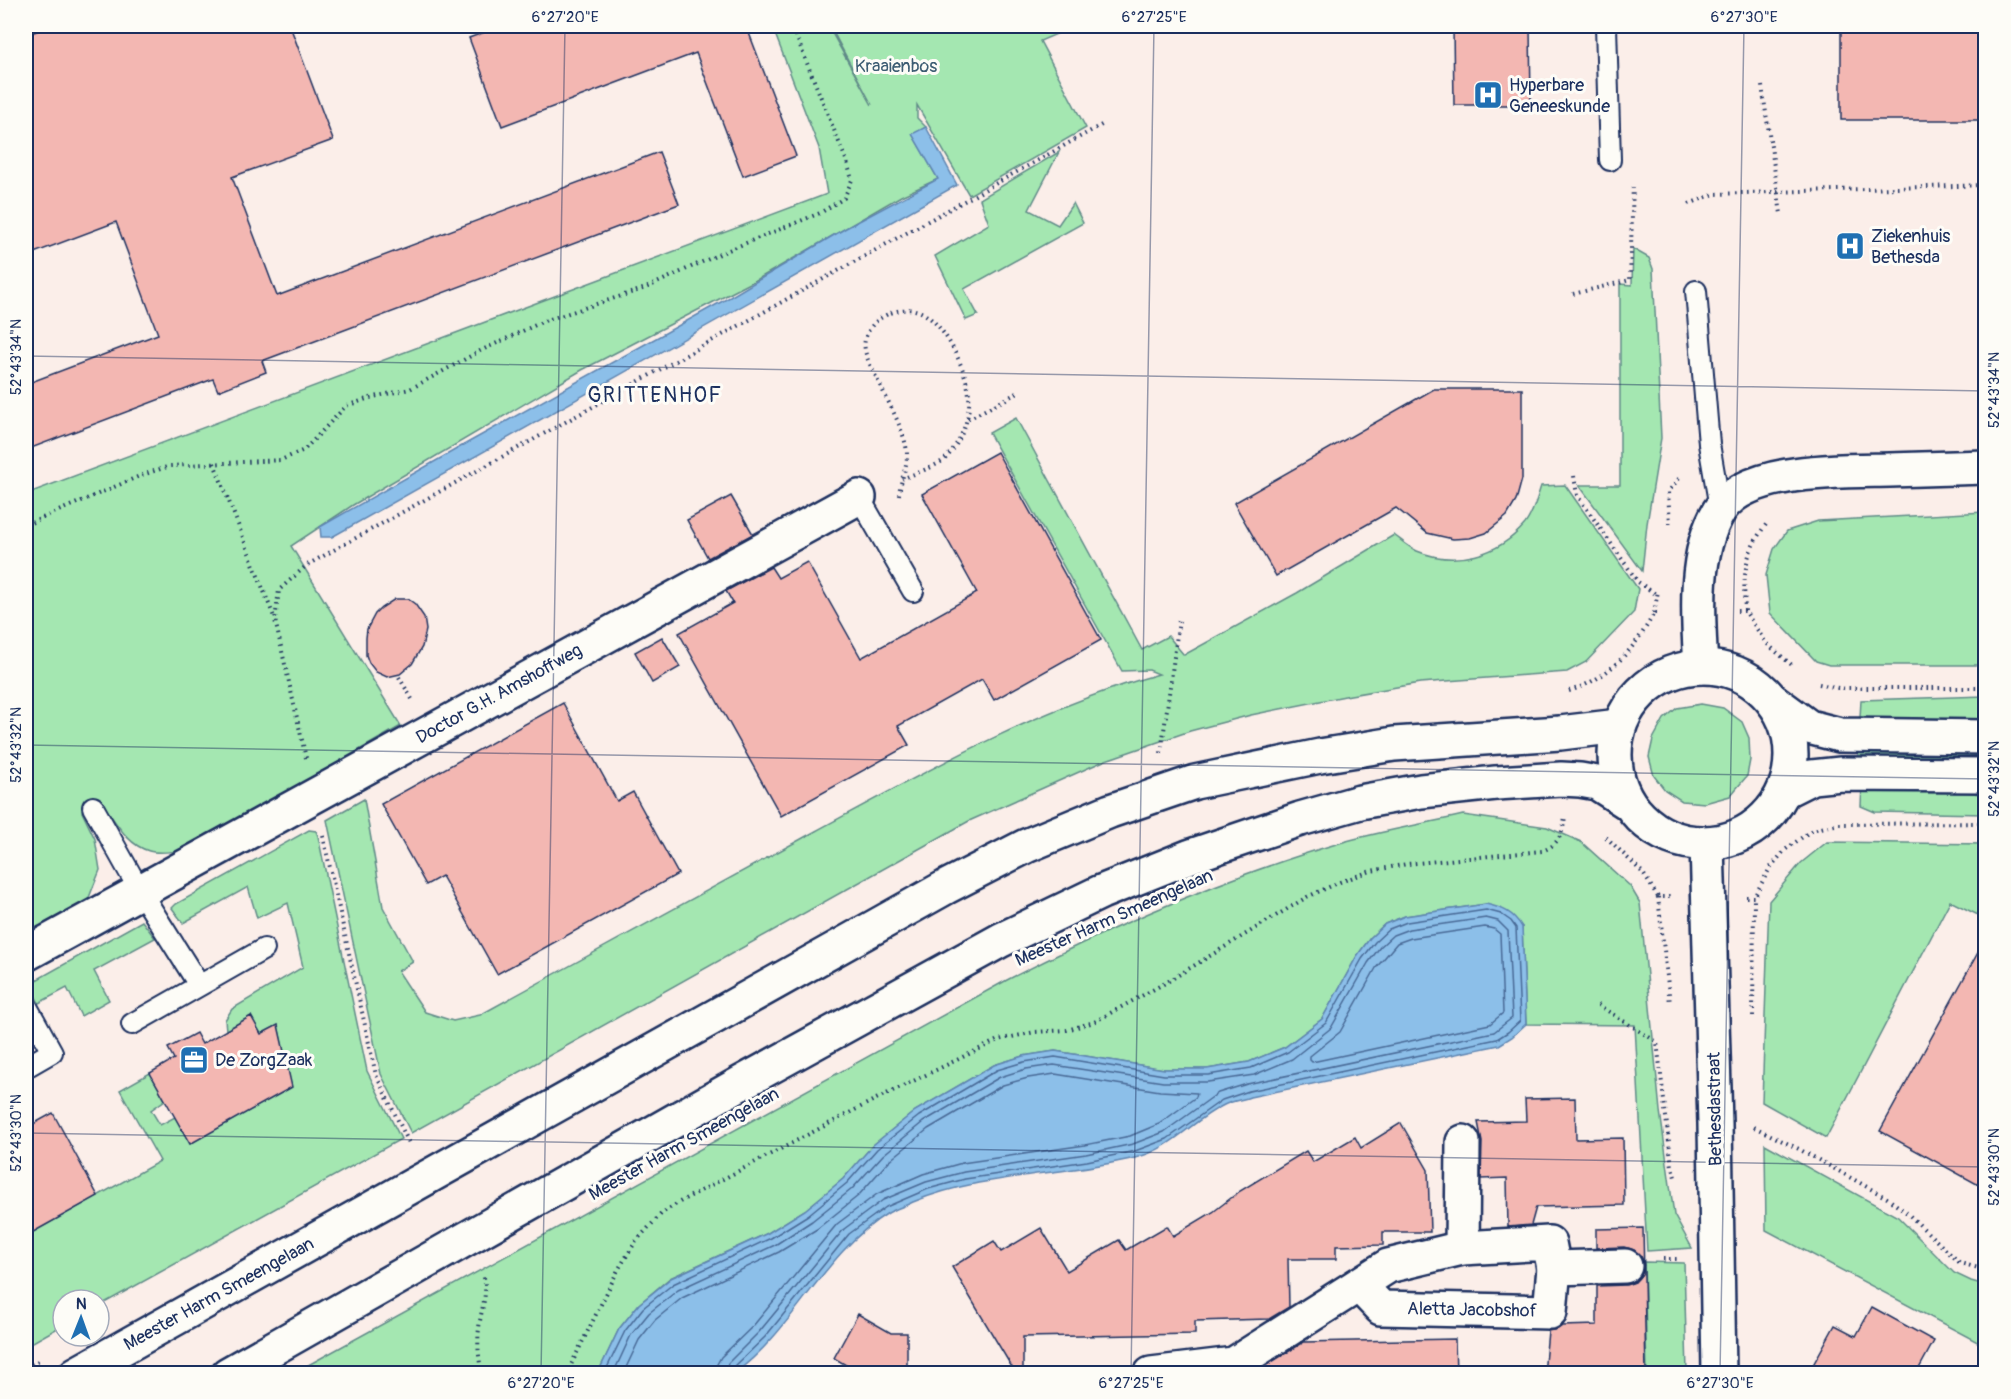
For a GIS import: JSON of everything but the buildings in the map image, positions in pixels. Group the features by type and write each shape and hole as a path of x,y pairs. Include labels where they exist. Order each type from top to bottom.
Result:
{"street":[{"path":"1701,667 1698,612 1703,555 1708,531 1720,508 1731,497 1745,489 1787,475 1836,471 1986,467"},
{"name":"Doctor G.H. Amshoffweg","path":"26,954 859,497"},
{"path":"1772,700 1784,721 1791,744 1791,768 1784,791 1766,818 1739,837 1707,844 1676,840 1648,826 1628,803 1617,779 1614,753 1619,726 1632,702 1651,683 1675,671 1701,667 1728,671 1752,682 1809,727 1840,735 1986,737"},
{"name":"Meester Harm Smeengelaan","path":"76,1374 946,887 1026,846 1110,811 1195,782 1260,767 1394,744 1560,733 1619,726"},
{"path":"1784,791 1812,777 1841,774 1986,775"},
{"name":"Meester Harm Smeengelaan","path":"228,1374 465,1237 741,1083 1001,940 1101,892 1191,856 1300,819 1360,802 1421,791 1496,783 1580,780 1597,783 1628,803"},
{"name":"Bethesdastraat","path":"1707,844 1719,1374"},
{"path":"1462,1248 1463,1142"},
{"name":"Aletta Jacobshof","path":"1151,1374 1234,1369 1359,1285 1388,1266 1462,1248 1549,1244 1554,1268 1550,1312 1381,1308 1359,1285"},
{"path":"1554,1268 1625,1266"}],"lane":[{"path":"1606,26 1610,160"},
{"path":"1696,291 1709,444 1720,508"},
{"path":"859,497 912,591"},
{"path":"93,807 140,891 199,985"},
{"path":"132,1024 264,949"},
{"path":"26,1005 51,1052 26,1066"}],"path":[{"path":"26,525 170,466 281,460 304,450 346,406 410,389 480,351 544,321 646,288 726,251 820,213 844,198 852,180 848,162 792,26"},
{"path":"1762,86 1781,214"},
{"path":"1573,294 1630,280 1634,173 1611,172 1610,160"},
{"path":"1689,204 1714,194 1986,185"},
{"path":"899,498 902,479 907,454 899,426 868,360 864,342 873,322 891,312 914,310 929,318 946,338 962,365 969,395 968,419 959,439 945,459 902,479"},
{"path":"968,419 1021,391"},
{"path":"214,463 276,620"},
{"path":"1574,476 1577,495 1583,504 1638,582 1657,595"},
{"path":"1745,611 1744,579 1747,556 1757,536 1772,517"},
{"path":"1160,760 1179,620"},
{"path":"1555,816 1575,820"},
{"path":"565,1374 618,1270 636,1241 662,1213 682,1200 876,1099 998,1040 1035,1032 1066,1030 1094,1022 1167,982 1307,897 1340,882 1371,871 1407,864 1542,851 1551,848 1557,842 1564,831 1566,817"},
{"path":"1600,832 1643,873 1658,897 1754,897 1770,868 1785,850 1812,830 1839,824 1986,823"},
{"path":"1598,1005 1658,1042 1672,1167 1677,1185"},
{"path":"1715,1124 1747,1125 1765,1131 1799,1149 1887,1198 1923,1227 1960,1263 1986,1270"},
{"path":"1625,1266 1639,1260 1717,1259"}],"green space":[{"name":"Kraaienbos","path":"772,26 828,26 872,105 830,26 1075,26 1040,41 1086,128 969,195 917,105 917,118 926,127 913,135 938,179 901,196 758,279 582,370 353,505 291,546 401,726 183,851 157,852 141,848 127,837 100,801 82,812 95,839 100,870 88,900 26,934 26,494 827,194 819,148"},
{"path":"1059,152 1029,210 1058,225 1073,203 1083,223 964,289 978,315 966,320 935,256 989,224 980,199"},
{"path":"1633,249 1649,258 1653,269 1661,438 1642,571 1579,485 1620,485 1620,284 1632,285"},
{"path":"1016,418 1142,650 1168,636 1184,655 1297,593 1394,535 1414,549 1431,556 1461,558 1489,551 1514,535 1525,524 1533,511 1541,486 1565,485 1638,589 1634,612 1586,662 1567,672 1420,683 1345,696 1251,715 1190,731 1106,760 969,821 411,1133 381,1074 327,820 364,799 383,907 413,962 398,971 425,1012 453,1021 480,1015 856,809 982,743 1069,705 1159,674 1149,670 1122,671 989,433"},
{"path":"1985,512 1985,665 1829,665 1816,661 1770,613 1766,575 1774,549 1787,531 1818,521"},
{"path":"1985,696 1985,720 1860,718 1861,700"},
{"path":"1701,704 1723,708 1742,722 1749,738 1750,760 1747,776 1730,796 1705,803 1682,801 1665,790 1654,776 1649,757 1653,739 1664,719 1677,708"},
{"path":"1859,742 1985,745 1985,760 1858,758"},
{"path":"1862,785 1955,790 1985,795 1985,814 1875,812 1861,806"},
{"path":"1463,815 1547,827 1581,842 1630,886 1640,903 1660,1111 1674,1215 1692,1248 1647,1251 1635,1025 1526,1024 1522,927 1486,904 1405,916 1385,924 1370,938 1357,956 1322,1019 1285,1047 1249,1062 1207,1069 1164,1069 1055,1051 1023,1056 994,1065 915,1111 873,1145 843,1179 805,1210 768,1233 670,1278 639,1304 619,1329 598,1373 292,1374 1007,980 1089,940 1214,886 1300,855 1358,838"},
{"path":"309,830 316,831 367,1071 401,1139 111,1299 111,1288 51,1288 51,1332 26,1346 26,1236 160,1161 120,1090 150,1073 165,1100 151,1110 160,1125 175,1117 190,1144 291,1087 278,1025 261,1034 251,1016 226,1030 225,1020 232,1009 303,967 288,903 257,918 248,887 183,923 172,908"},
{"path":"1827,842 1985,844 1986,919 1950,901 1826,1138 1762,1102 1769,901 1801,863"},
{"path":"142,921 155,938 94,971 109,1000 81,1016 67,988 39,1003 29,984"},
{"path":"1765,1144 1898,1217 1954,1273 1985,1285 1985,1346 1766,1230"},
{"path":"1644,1262 1684,1263 1687,1373 1647,1373"}],"water":[{"path":"926,127 957,185 332,537 321,537 320,527 730,297 846,228 938,179 912,134"},
{"path":"1486,904 1507,911 1522,927 1526,1024 1499,1045 1230,1102 1212,1111 1161,1148 1135,1158 967,1185 913,1202 888,1213 845,1249 775,1335 735,1373 598,1373 619,1329 639,1304 671,1278 768,1233 805,1210 843,1179 873,1145 915,1111 994,1065 1023,1056 1055,1051 1164,1069 1207,1069 1249,1062 1285,1047 1322,1019 1357,956 1370,938 1385,924 1405,916"}],"place":[{"name":"Hyperbare Geneeskunde","path":"1488,95"},
{"name":"Ziekenhuis Bethesda","path":"1850,246"},
{"name":"De ZorgZaak","path":"194,1060"}],"district":[{"name":"GRITTENHOF","path":"655,395"}]}
